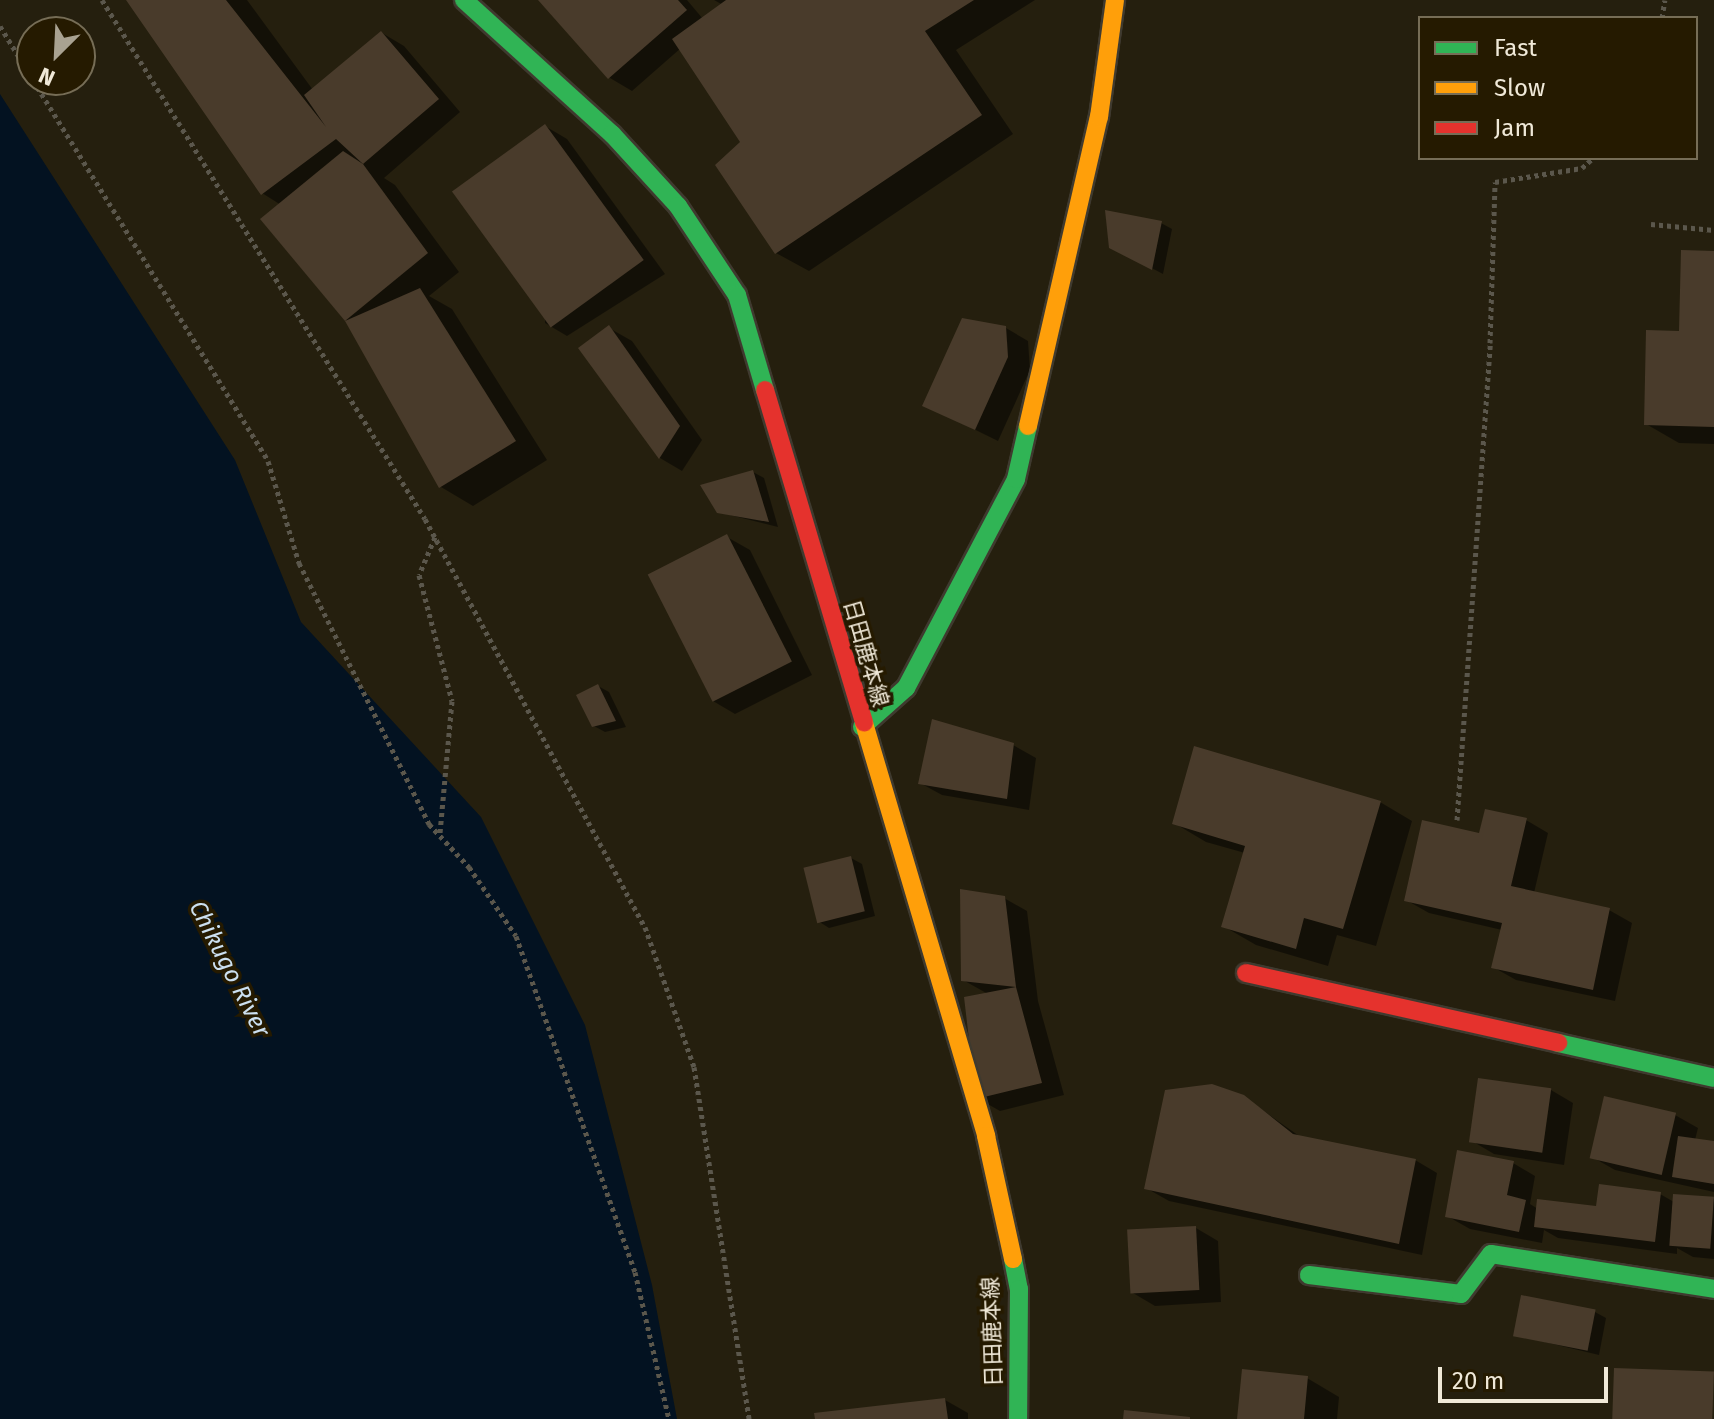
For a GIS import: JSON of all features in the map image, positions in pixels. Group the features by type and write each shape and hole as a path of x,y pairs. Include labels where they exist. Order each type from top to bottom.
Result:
{"street":[{"name":"日田鹿本線","path":"464,0 612,134 678,206 737,295 862,727 986,1136 1019,1289 1018,1419"},
{"path":"862,727 906,688 1016,479 1099,117 1115,0"},
{"path":"1246,973 1714,1078"},
{"path":"1309,1275 1461,1294 1491,1254 1714,1289"}],"path":[{"path":"102,0 435,537 645,927 694,1067 749,1419"},
{"path":"0,26 16,52"},
{"path":"43,96 268,461 299,563 429,824 469,867 516,936 635,1272 669,1419"},
{"path":"1457,820 1490,343 1495,182 1582,168 1591,160"},
{"path":"1651,224 1714,230"},
{"path":"435,537 419,575 452,701 439,835"}],"water":[{"name":"Chikugo River","path":"0,94 235,460 301,622 481,817 585,1025 652,1285 677,1419 0,1419"}],"building":[{"path":"126,0 226,0 326,127 304,95 381,31 439,99 363,164 336,139 261,195"},
{"path":"538,0 678,0 687,10 608,79"},
{"path":"726,0 974,0 925,31 982,115 775,254 715,165 740,142 672,39"},
{"path":"545,124 644,260 551,328 452,192"},
{"path":"343,151 363,164 428,253 345,321 260,219"},
{"path":"1105,210 1162,221 1152,270 1109,248"},
{"path":"1681,250 1714,251 1714,427 1644,425 1646,330 1679,331"},
{"path":"420,288 516,441 439,488 345,321"},
{"path":"962,318 1006,326 1008,357 975,430 922,406"},
{"path":"609,325 680,426 659,459 578,348"},
{"path":"753,470 769,522 717,513 700,485"},
{"path":"727,534 792,661 713,702 648,574"},
{"path":"598,684 616,721 592,727 576,695"},
{"path":"932,719 1014,743 1007,799 918,784"},
{"path":"1194,746 1381,801 1343,929 1304,918 1296,949 1221,927 1245,846 1172,824"},
{"path":"1485,809 1527,818 1511,886 1610,908 1593,990 1491,968 1502,923 1404,901 1422,820 1479,833"},
{"path":"851,856 865,911 817,923 803,868"},
{"path":"960,889 1005,896 1016,987 961,981"},
{"path":"1016,987 1042,1083 976,1099 964,997"},
{"path":"1478,1078 1551,1088 1542,1153 1469,1142"},
{"path":"1212,1084 1244,1095 1293,1134 1416,1159 1399,1244 1144,1189 1165,1090"},
{"path":"1604,1096 1676,1113 1662,1175 1590,1158"},
{"path":"1678,1136 1714,1141 1714,1184 1672,1177"},
{"path":"1457,1150 1514,1161 1507,1195 1526,1200 1519,1232 1445,1217"},
{"path":"1599,1184 1661,1192 1655,1242 1534,1227 1537,1199 1596,1206"},
{"path":"1673,1194 1714,1197 1710,1249 1669,1246"},
{"path":"1196,1226 1199,1290 1130,1294 1127,1230"},
{"path":"1521,1295 1596,1310 1588,1351 1513,1336"},
{"path":"1614,1368 1714,1371 1712,1419 1612,1419"},
{"path":"1242,1369 1308,1376 1304,1419 1237,1419"},
{"path":"945,1398 948,1419 815,1419 814,1413"},
{"path":"1124,1410 1190,1417 1190,1419 1123,1419"}],"traffic: fast":[{"path":"464,0 612,134 678,206 737,295 765,390"},
{"path":"862,727 906,688 1016,479 1028,426"},
{"path":"1558,1043 1714,1078"},
{"path":"1309,1275 1461,1294 1491,1254 1714,1289"},
{"path":"1013,1259 1019,1289 1018,1419"}],"traffic: slow":[{"path":"1028,426 1099,117 1115,0"},
{"path":"864,723 986,1136 1013,1259"}],"traffic: jam":[{"path":"765,390 864,723"},
{"path":"1246,973 1558,1043"}]}
